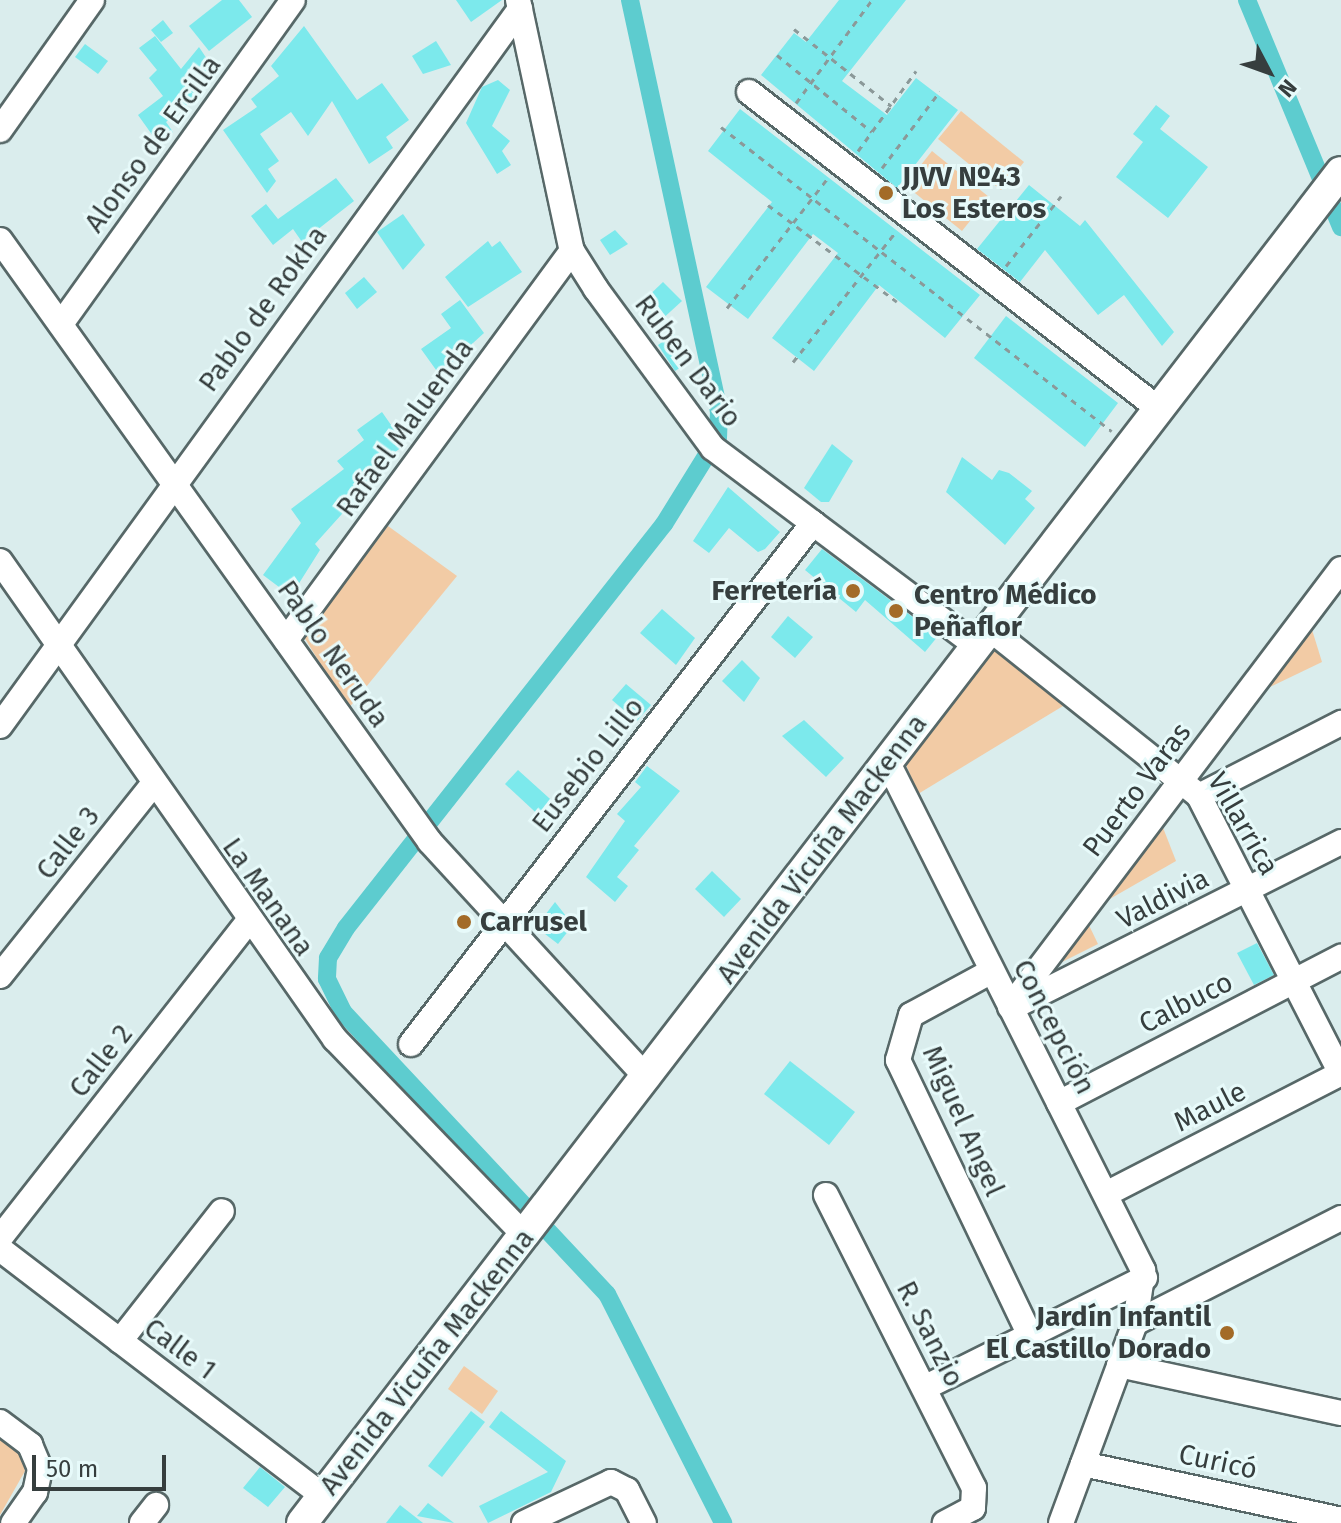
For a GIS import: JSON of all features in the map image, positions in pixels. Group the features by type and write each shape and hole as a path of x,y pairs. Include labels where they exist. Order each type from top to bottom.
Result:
{"main road":[{"name":"Avenida Vicuña Mackenna","path":"302,1523 552,1202 1341,172"}],"street":[{"name":"Alonso de Ercilla","path":"61,324 293,0"},
{"path":"0,130 10,97 86,2"},
{"name":"Ruben Dario","path":"519,4 572,251 699,430 723,455 813,523 984,638"},
{"name":"Pablo de Rokha","path":"0,726 519,4"},
{"path":"749,92 1159,409"},
{"name":"Pablo Neruda","path":"0,240 423,833 647,1078"},
{"name":"Rafael Maluenda","path":"286,640 572,251"},
{"name":"Eusebio Lillo","path":"411,1044 813,523"},
{"name":"La Manana","path":"0,561 249,921 369,1080 525,1236"},
{"name":"Puerto Varas","path":"1010,1007 1191,788 1341,569"},
{"name":"Puerto Varas","path":"1311,609 1341,595"},
{"name":"Villarrica","path":"984,638 1191,788 1341,1074"},
{"path":"1191,788 1341,723"},
{"name":"Concepción","path":"888,763 1106,1194 1145,1278"},
{"name":"Calle 3","path":"0,976 153,784"},
{"name":"Valdivia","path":"1010,1007 1341,842"},
{"name":"Calle 2","path":"0,1238 249,921"},
{"name":"Calbuco","path":"1059,1103 1341,957"},
{"name":"Miguel Angel","path":"992,971 911,1015 898,1060 1030,1335"},
{"name":"Maule","path":"1106,1194 1341,1074"},
{"name":"R. Sanzio","path":"826,1195 924,1388 976,1502 945,1523"},
{"path":"120,1341 222,1211"},
{"path":"1135,1323 1341,1218"},
{"name":"Calle 1","path":"0,1249 323,1496"},
{"path":"924,1388 1145,1278"},
{"path":"1061,1523 1135,1323 1145,1278"},
{"path":"1119,1365 1341,1413"},
{"path":"0,1422 30,1445 40,1469 35,1492 17,1522"},
{"name":"Curicó","path":"1083,1464 1341,1520"},
{"path":"524,1523 599,1483 617,1483 644,1523"}],"path":[{"path":"785,120 808,83 872,0"},
{"path":"794,29 891,106"},
{"path":"777,55 872,132"},
{"path":"727,308 812,198 872,132 916,71"},
{"path":"869,185 940,91"},
{"path":"721,127 1131,445"},
{"path":"994,281 1061,196"},
{"path":"768,205 897,302"},
{"path":"793,362 908,215"}],"shaded area":[{"path":"961,111 1024,162 1001,190 938,139"},
{"path":"932,151 989,197 962,231 905,185"},
{"path":"388,526 457,576 348,709 304,637"},
{"path":"1309,620 1322,662 1251,696"},
{"path":"987,636 1068,703 918,794 900,750"},
{"path":"1160,820 1176,861 1108,900"},
{"path":"1086,919 1098,944 1048,969"},
{"path":"464,1366 498,1391 482,1414 448,1389"},
{"path":"0,1431 19,1448 25,1471 0,1515"}],"building":[{"path":"222,0 239,0 252,17 209,51 189,26"},
{"path":"456,0 502,0 471,22"},
{"path":"839,0 906,0 842,81 887,115 916,78 958,110 897,188 761,75 794,33 806,42"},
{"path":"163,20 173,33 161,42 151,30"},
{"path":"304,26 357,100 382,83 409,120 386,137 393,148 369,164 332,101 308,136 291,112 260,134 279,161 268,169 276,181 267,193 223,130 257,107 251,99 279,76 271,66"},
{"path":"155,36 181,69 199,47 213,68 194,99 166,122 173,132 158,143 138,115 163,96 149,78 157,70 139,48"},
{"path":"436,41 451,65 423,74 412,56"},
{"path":"85,44 108,61 98,74 75,57"},
{"path":"498,80 510,90 492,126 510,141 502,151 511,165 497,174 466,123 482,87"},
{"path":"1156,105 1170,116 1160,129 1208,167 1168,218 1116,177 1143,142 1133,134"},
{"path":"740,109 980,295 945,338 879,285 814,371 772,338 838,253 813,234 748,319 706,287 772,202 708,151"},
{"path":"336,178 354,201 317,230 325,241 309,252 293,229 273,245 251,216 266,204 278,219"},
{"path":"1029,185 1080,226 1085,220 1174,332 1162,346 1124,295 1098,315 1045,250 1020,282 977,249"},
{"path":"403,214 425,245 403,270 377,232"},
{"path":"615,230 628,244 610,255 600,240"},
{"path":"488,241 492,247 500,241 522,272 468,307 445,277"},
{"path":"364,277 377,292 357,309 345,293"},
{"path":"663,282 682,301 659,322 641,303"},
{"path":"460,300 484,333 439,374 421,349 451,328 441,314"},
{"path":"1006,316 1118,403 1085,447 974,358"},
{"path":"674,334 692,360 675,371 658,345"},
{"path":"382,412 405,445 371,469 376,476 315,544 320,550 291,596 263,575 301,523 291,509 344,469 337,461 364,440 357,430"},
{"path":"832,444 853,461 829,502 821,502 804,488"},
{"path":"962,457 992,480 999,470 1009,473 1032,491 1025,499 1035,508 1005,545 946,492"},
{"path":"728,487 780,532 765,549 758,552 729,528 709,553 693,541"},
{"path":"822,549 938,636 925,652 865,600 856,612 805,570"},
{"path":"662,609 695,638 676,665 640,633"},
{"path":"788,616 813,637 795,658 771,637"},
{"path":"742,660 760,678 744,702 722,681"},
{"path":"626,684 651,705 637,721 612,700"},
{"path":"804,720 844,758 826,777 782,736"},
{"path":"647,766 680,791 634,846 639,850 617,877 628,886 615,902 586,877 625,821 617,814 641,787 635,782"},
{"path":"518,770 559,807 546,822 505,784"},
{"path":"712,871 741,899 724,917 695,889"},
{"path":"555,902 573,925 558,944 536,927"},
{"path":"1257,943 1274,975 1254,985 1237,953"},
{"path":"790,1061 855,1112 829,1145 764,1094"},
{"path":"471,1411 485,1422 442,1477 428,1466"},
{"path":"501,1411 566,1461 551,1492 488,1523 479,1506 548,1472 489,1427"},
{"path":"260,1467 285,1487 268,1507 243,1488"},
{"path":"428,1503 454,1523 417,1516"},
{"path":"400,1505 423,1523 386,1523"}],"waterway":[{"path":"630,0 719,410 718,437 664,524 346,928 328,958 327,979 343,1012 607,1294 723,1523"},
{"path":"1247,0 1341,227"}],"place":[{"name":"JJVV Nº43 Los Esteros","path":"886,193"},
{"name":"Ferretería","path":"853,591"},
{"name":"Centro Médico Peñaflor","path":"896,611"},
{"name":"Carrusel","path":"464,922"},
{"name":"Jardín Infantil El Castillo Dorado","path":"1227,1333"}]}
